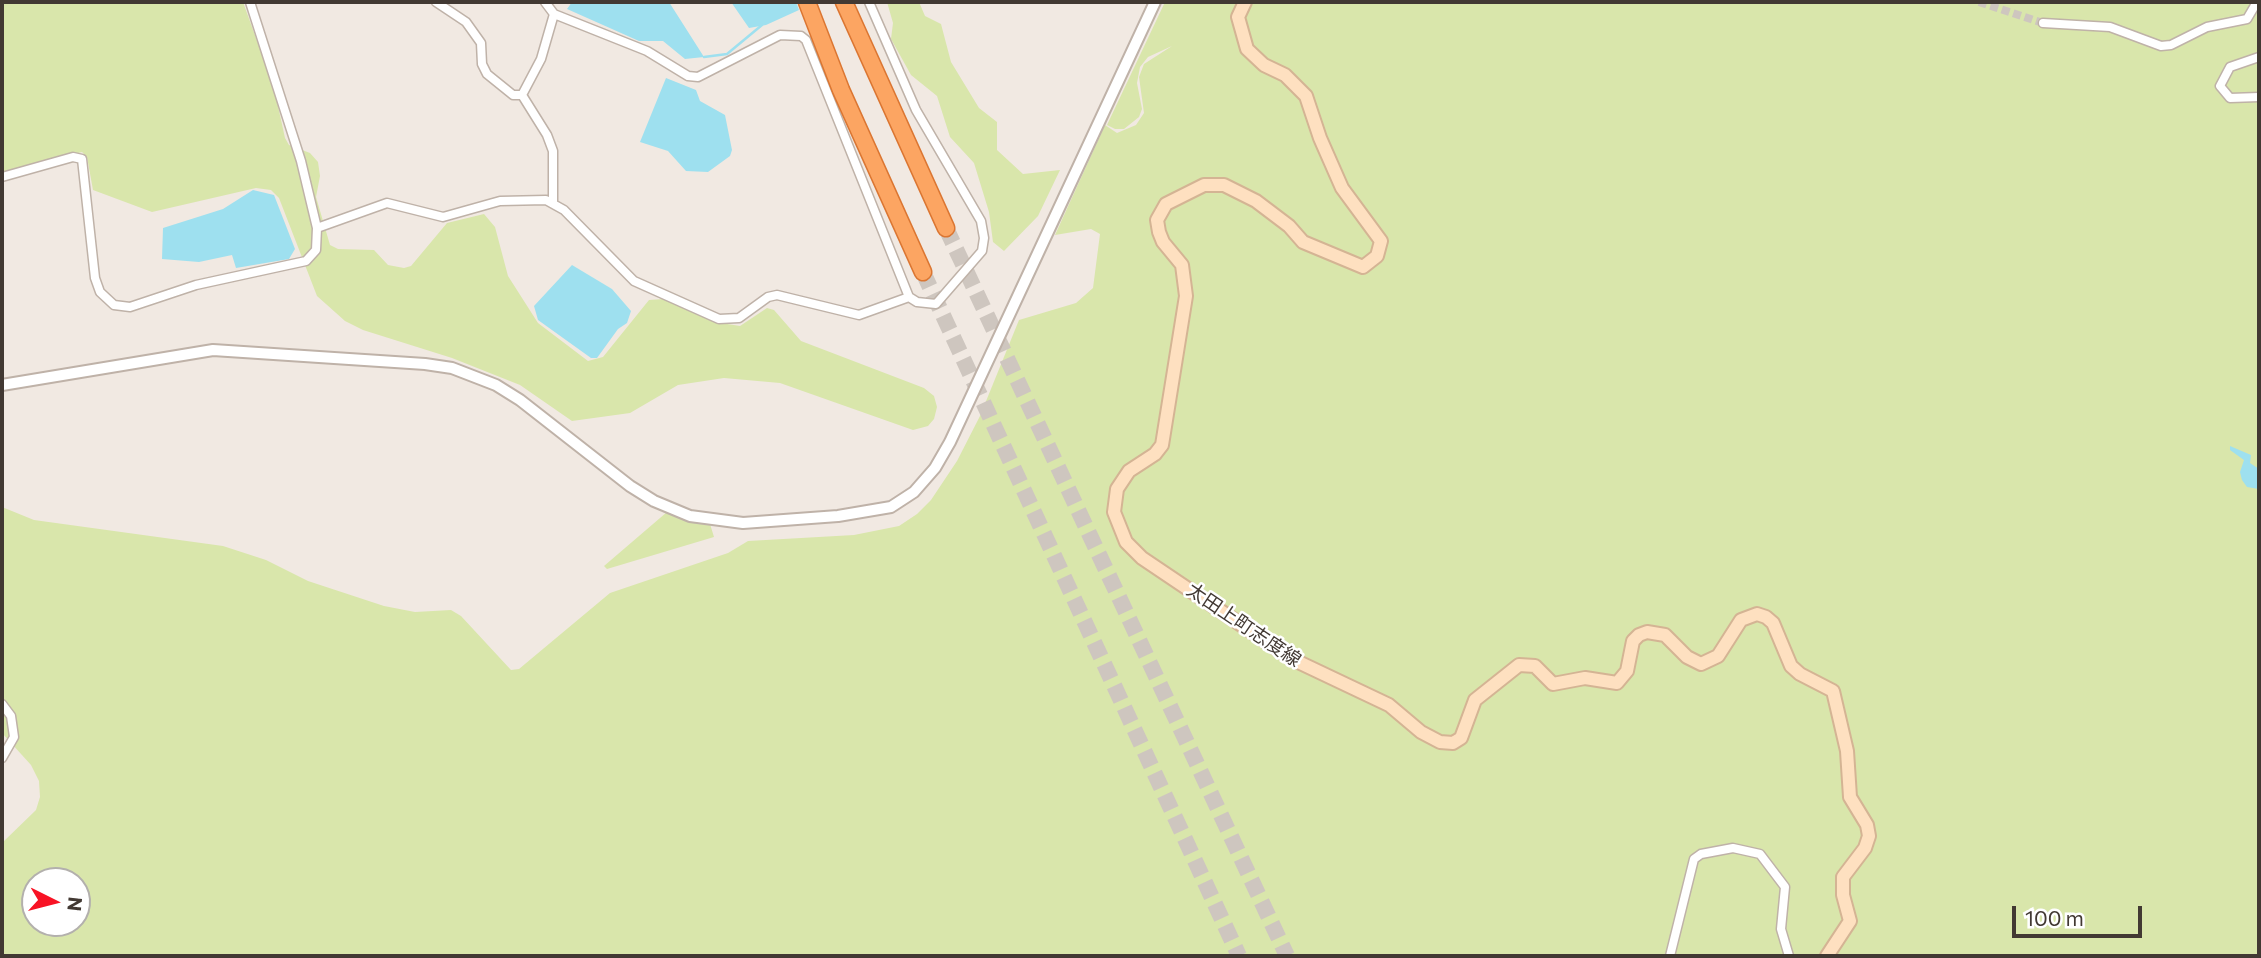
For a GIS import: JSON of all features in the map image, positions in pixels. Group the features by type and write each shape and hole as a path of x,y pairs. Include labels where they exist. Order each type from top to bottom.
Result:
{"highway":[{"path":"807,2 841,90 923,272"},
{"path":"844,2 946,228"}],"main road":[{"name":"太田上町志度線","path":"1245,2 1238,17 1247,49 1264,65 1285,75 1306,96 1320,138 1342,187 1381,242 1377,256 1363,267 1303,242 1289,226 1256,201 1224,185 1204,185 1166,204 1157,220 1159,232 1163,242 1182,265 1186,296 1162,445 1155,454 1129,471 1117,489 1114,512 1126,542 1142,558 1292,659 1389,705 1421,732 1440,742 1453,743 1461,738 1475,700 1519,665 1535,666 1553,684 1585,678 1610,684 1623,678 1633,642 1639,635 1647,632 1665,635 1687,657 1701,664 1718,656 1741,620 1757,614 1766,617 1773,623 1791,666 1833,691 1847,751 1850,797 1867,825 1869,836 1865,848 1843,877 1841,885 1850,921 1827,956"}],"street":[{"path":"2,177 73,157 82,159 94,278 105,299 122,307 196,285 306,261 316,250 317,228 301,161 250,2"},
{"path":"436,2 466,22 481,43 482,64 487,74 513,95 522,95"},
{"path":"545,2 554,14 647,51 688,76 698,77 780,35 801,36 806,40 909,298"},
{"path":"317,228 387,203 443,217 500,201 553,202 634,281 719,319 731,321 768,297 777,295 859,315 909,298 936,304 982,251 984,238 981,221 916,110 869,2"},
{"path":"2,385 213,350 425,364 452,368 496,385 520,400 630,486 654,501 690,516 743,523 838,516 891,507 914,492 935,468 950,442 1155,2"},
{"path":"2043,23 2110,27 2161,46 2171,45 2207,27 2247,19 2257,2"},
{"path":"522,95 541,59 554,14"},
{"path":"2259,57 2230,67 2220,86 2230,98 2259,97"},
{"path":"522,95 547,135 553,151 553,202"},
{"path":"2,704 11,716 14,737 2,758"},
{"path":"1670,956 1694,859 1701,854 1733,848 1760,854 1785,887 1781,929 1788,956"}],"green space":[{"path":"2,2 243,2 274,88 285,138 289,145 310,153 318,162 320,176 316,197 330,245 338,249 374,250 388,265 404,268 411,266 447,223 484,214 495,227 508,276 538,323 588,361 603,357 649,300 664,299 715,322 740,326 767,308 774,310 801,341 924,388 934,396 937,407 934,419 928,426 913,430 780,383 724,378 678,385 630,413 572,421 520,385 452,358 363,330 345,321 317,296 279,198 271,190 256,188 152,212 93,190 87,157 82,152 2,172"},
{"path":"887,2 919,2 925,16 941,24 951,62 979,108 997,122 997,150 1023,174 1060,170 1038,216 1004,251 993,242 989,212 974,163 950,137 937,96 911,75 891,39 893,23"},
{"path":"1165,2 2259,2 2259,956 2,956 2,843 36,810 40,797 39,781 31,765 2,733 2,507 34,520 223,546 266,560 308,581 384,606 415,612 451,610 461,616 511,670 519,669 610,593 728,553 748,541 854,535 899,526 917,514 931,500 957,461 980,416 1019,320 1076,303 1093,288 1100,234 1091,229 1055,235 1105,125 1117,133 1136,125 1144,113 1139,77 1144,64 1172,46 1148,57 1140,67 1137,83 1142,109 1139,117 1124,129 1107,125"},
{"path":"667,512 710,524 714,537 607,569 604,566"}],"water":[{"path":"572,2 669,2 704,57 685,59 663,41 639,41 567,9"},
{"path":"731,2 796,2 799,10 766,25 749,28"},
{"path":"666,78 696,90 700,101 725,115 732,150 730,156 708,172 686,171 668,151 640,142"},
{"path":"253,190 274,195 295,249 289,259 236,268 232,255 199,262 162,259 163,228 223,209"},
{"path":"572,265 612,289 631,311 627,323 618,329 597,358 591,358 538,320 534,306"},
{"path":"2230,446 2251,455 2250,463 2259,469 2259,489 2247,487 2242,480 2240,472 2244,460 2230,450"}],"waterway":[{"path":"704,57 727,54 762,25"}],"tunnel":[{"path":"1979,2 2043,23"},
{"path":"946,228 1287,956"},
{"path":"923,272 1239,956"}]}
